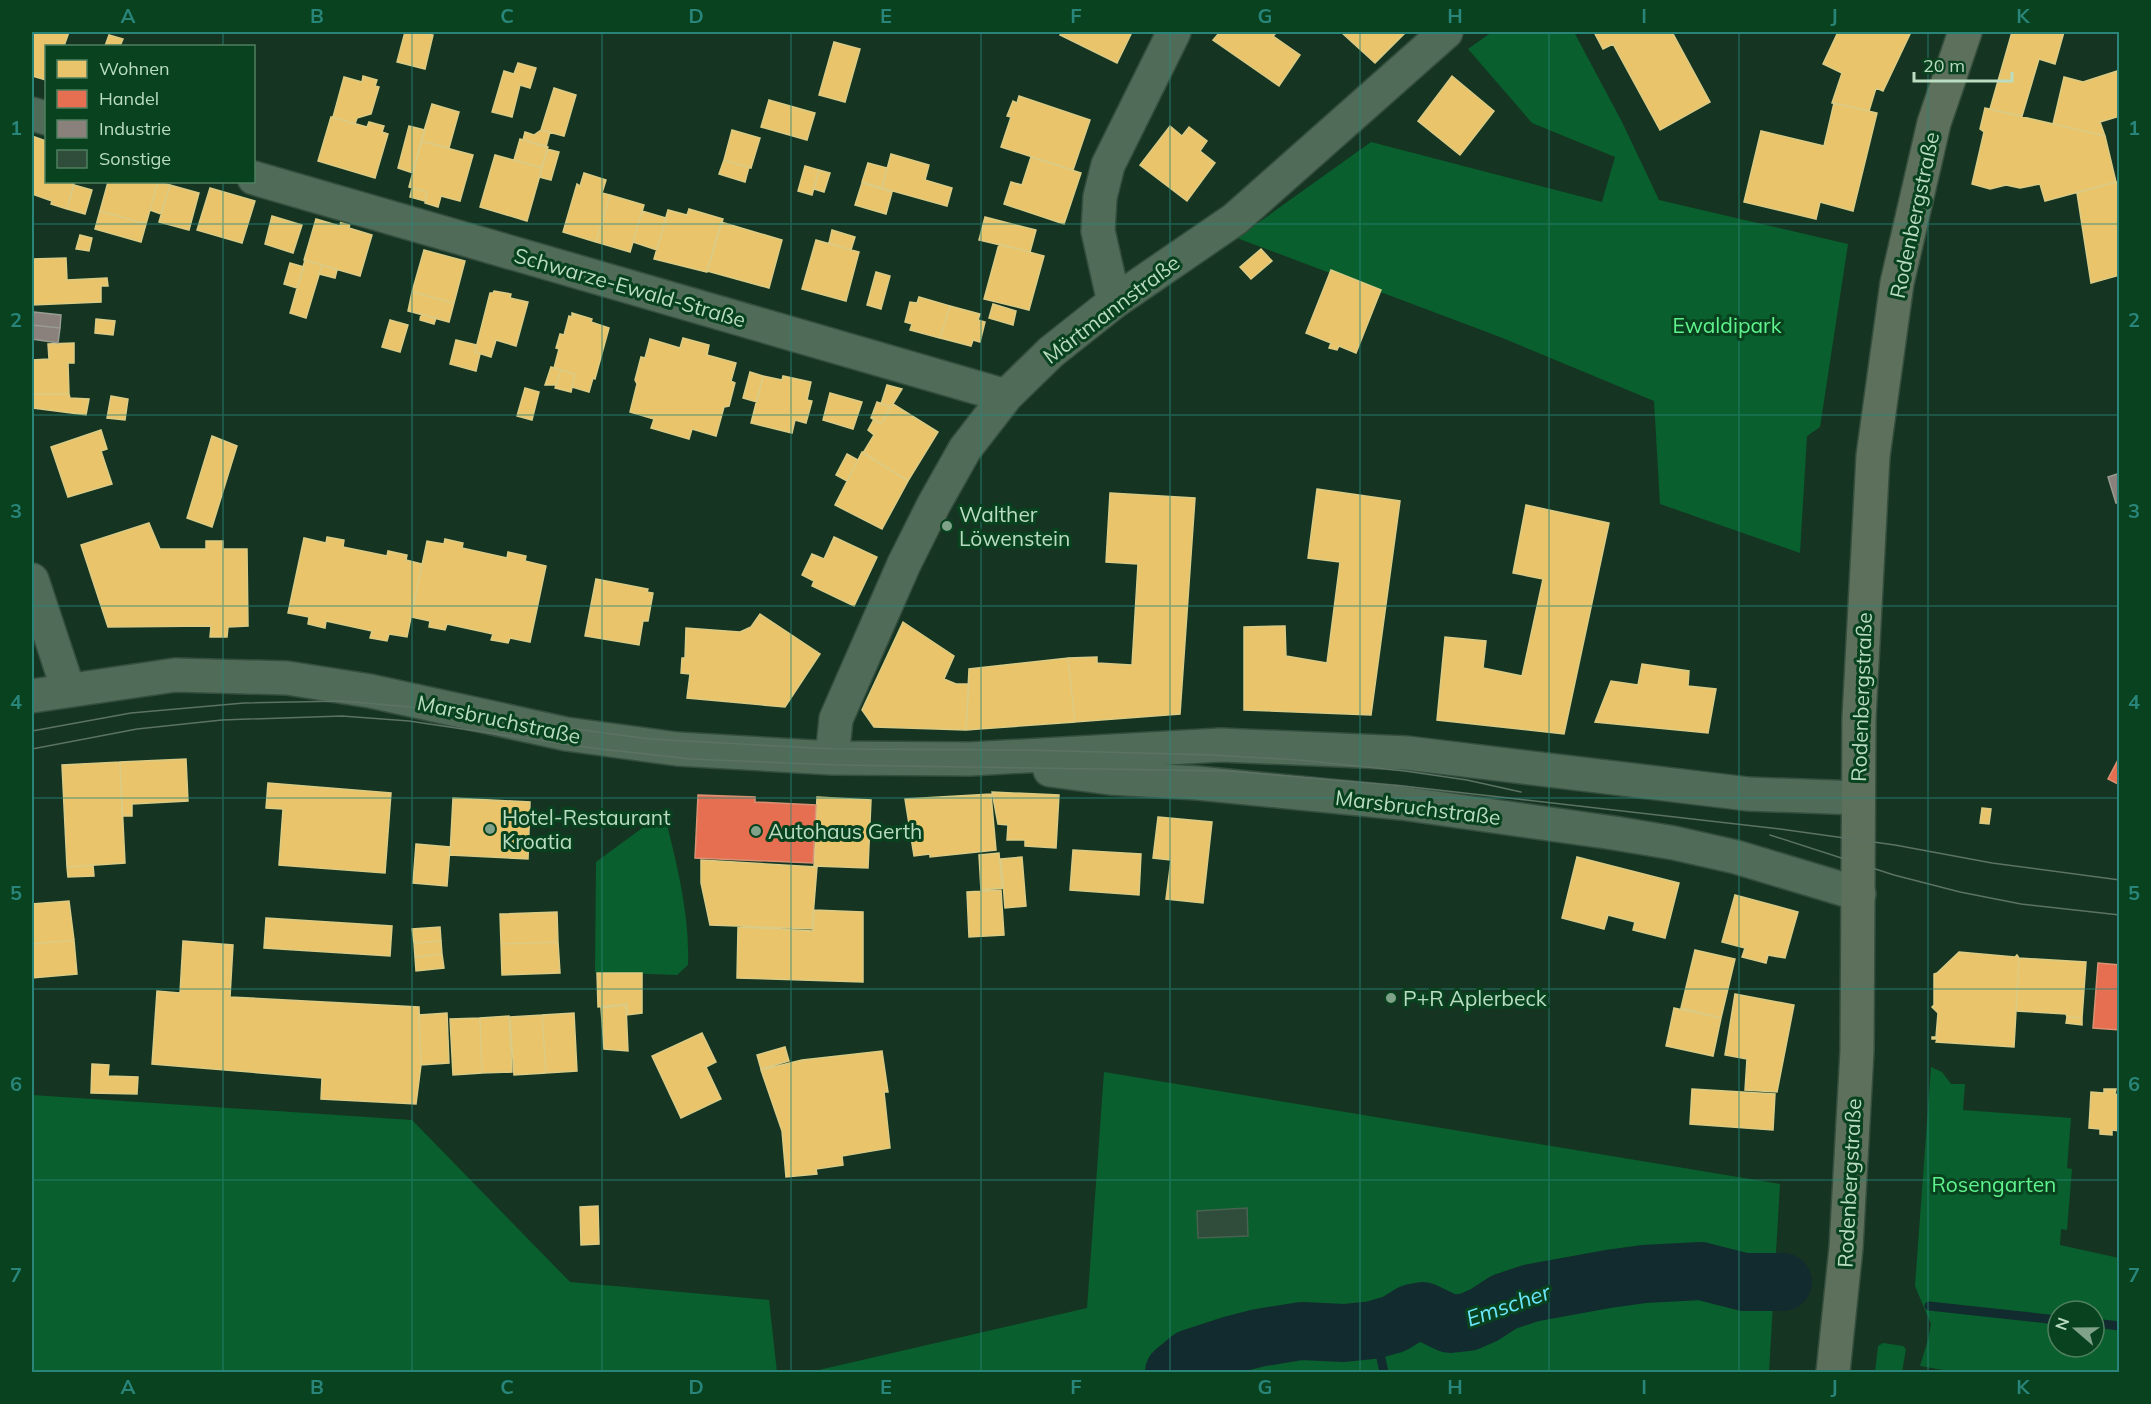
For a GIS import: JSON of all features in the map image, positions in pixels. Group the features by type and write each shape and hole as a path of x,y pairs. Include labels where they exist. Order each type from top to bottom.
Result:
{"main road":[{"name":"Rodenbergstraße","path":"1833,1372 1846,1248 1857,1051 1859,718 1873,456 1897,283 1934,123 1965,32"}],"street":[{"path":"1114,302 1098,231 1100,198 1108,165 1174,32"},
{"name":"Märtmannstraße","path":"832,758 836,719 904,564 965,449 1006,396 1051,352 1114,302 1235,219 1446,32"},
{"name":"Schwarze-Ewald-Straße","path":"255,177 1006,396"},
{"path":"32,580 68,689"},
{"name":"Marsbruchstraße","path":"32,696 175,675 287,678 370,691 510,723 602,740 677,749 832,758 970,759 1221,745 1383,752 1748,794 1858,798"},
{"name":"Marsbruchstraße","path":"970,759 1110,778 1197,783 1401,803 1603,832 1736,856 1858,894"}],"green space":[{"name":"Ewaldipark","path":"1492,32 1574,32 1622,122 1659,200 1848,244 1820,427 1807,436 1800,553 1660,504 1654,401 1500,337 1237,238 1371,142 1602,202 1615,157 1532,123 1468,49"},
{"path":"664,812 687,926 688,965 677,975 595,972 596,862"},
{"name":"Rosengarten","path":"1931,1067 1942,1072 1951,1084 1965,1084 1963,1110 2071,1118 2067,1168 2072,1169 2067,1230 2061,1229 2060,1245 2119,1258 2119,1372 1955,1372 1920,1366 1931,1324 1915,1286"},
{"path":"1104,1072 1780,1184 1769,1372 810,1372 1087,1308"},
{"path":"32,1095 412,1120 570,1282 769,1300 777,1372 32,1372"},
{"path":"1883,1343 1903,1346 1906,1349 1902,1372 1875,1372 1878,1346"}],"building: Wohnen":[{"path":"32,32 69,32 64,45 45,45 45,80 32,76"},
{"path":"405,32 433,35 425,69 397,62"},
{"path":"1062,32 1132,32 1117,63 1060,35"},
{"path":"1220,32 1277,32 1273,36 1300,55 1279,86 1213,40"},
{"path":"1341,32 1406,32 1375,63"},
{"path":"1594,32 1672,32 1710,102 1660,130 1613,44 1603,49"},
{"path":"1838,32 1911,32 1883,91 1876,88 1869,111 1832,103 1842,73 1823,64"},
{"path":"2012,32 2064,32 2055,64 2039,59 2022,116 1990,109"},
{"path":"109,35 123,39 120,45 105,45"},
{"path":"834,42 860,49 845,102 819,95"},
{"path":"518,63 536,68 530,88 520,85 512,117 492,112 504,71 514,74"},
{"path":"2120,70 2120,116 2100,122 2105,136 2053,124 2064,77 2083,82"},
{"path":"363,76 377,80 375,86 379,87 371,114 357,118 355,124 333,117 344,77 362,82"},
{"path":"1452,76 1494,111 1460,155 1418,121"},
{"path":"554,88 576,95 564,136 541,130"},
{"path":"1019,96 1090,120 1073,170 1001,147 1011,117 1007,116 1013,101 1017,103"},
{"path":"769,100 815,113 807,140 761,127"},
{"path":"1834,103 1877,113 1853,211 1820,202 1816,219 1744,202 1761,131 1824,146"},
{"path":"432,104 459,112 449,148 421,141"},
{"path":"1985,108 2105,136 2116,182 2045,201 2040,184 2020,188 2006,185 1990,189 1972,184 1984,132 1980,129"},
{"path":"331,117 367,127 369,122 384,126 382,132 388,134 375,178 318,161"},
{"path":"409,126 425,130 413,173 398,168"},
{"path":"1170,126 1182,136 1189,127 1207,141 1200,151 1215,163 1187,201 1140,165"},
{"path":"541,130 550,132 546,147 523,140 525,132 534,135"},
{"path":"732,130 760,138 751,168 724,160"},
{"path":"32,136 45,141 45,183 74,183 67,209 32,194"},
{"path":"520,139 548,147 542,168 514,160"},
{"path":"421,141 473,155 460,201 441,196 438,207 425,203 427,192 409,187"},
{"path":"547,149 559,152 551,180 539,177"},
{"path":"891,154 929,165 925,180 952,188 947,206 882,188"},
{"path":"495,155 542,168 527,221 480,207"},
{"path":"1031,157 1081,173 1064,224 1004,204 1011,182 1022,185"},
{"path":"724,160 749,167 745,182 719,174"},
{"path":"868,163 887,168 882,188 862,182"},
{"path":"805,166 819,170 812,195 798,191"},
{"path":"819,170 830,173 824,192 814,189"},
{"path":"584,173 606,180 602,193 610,195 596,242 563,232 577,184 580,186"},
{"path":"2120,182 2120,275 2091,283 2077,193"},
{"path":"108,183 158,183 146,224 100,211"},
{"path":"158,183 170,185 161,214 150,210"},
{"path":"862,183 892,192 886,214 855,205"},
{"path":"74,185 92,190 85,214 67,209"},
{"path":"170,185 199,193 189,230 159,222"},
{"path":"210,188 255,201 242,243 197,230"},
{"path":"412,188 427,192 425,201 410,197"},
{"path":"610,195 644,205 630,252 596,242"},
{"path":"689,209 723,219 707,272 654,259 668,210 687,215"},
{"path":"100,211 146,224 141,242 95,229"},
{"path":"642,211 666,218 657,250 633,242"},
{"path":"272,216 302,225 293,253 265,244"},
{"path":"985,217 1036,230 1030,252 979,240"},
{"path":"316,219 340,226 341,221 350,223 349,228 372,235 360,276 304,260"},
{"path":"721,222 782,240 769,288 707,271"},
{"path":"832,230 855,237 851,250 829,243"},
{"path":"80,235 92,238 89,251 76,249"},
{"path":"816,240 859,252 846,301 802,289"},
{"path":"999,244 1044,256 1029,310 984,299"},
{"path":"1261,249 1272,261 1251,279 1240,267"},
{"path":"424,250 465,261 454,303 412,292"},
{"path":"66,258 67,280 107,278 108,286 101,286 101,302 32,305 32,259"},
{"path":"305,260 322,265 306,318 290,313"},
{"path":"290,263 304,267 297,288 284,284"},
{"path":"322,265 337,270 335,278 319,274"},
{"path":"1331,270 1381,290 1356,353 1339,346 1337,350 1329,348 1331,343 1306,333"},
{"path":"876,272 890,276 881,309 867,305"},
{"path":"494,291 511,294 510,298 528,302 516,346 496,340 491,357 475,352 490,293"},
{"path":"412,292 454,303 449,322 408,311"},
{"path":"919,297 950,306 940,338 910,330 912,324 905,322 910,302 917,303"},
{"path":"993,304 1016,311 1013,325 989,318"},
{"path":"950,306 980,314 978,320 985,322 980,342 973,340 971,346 940,338"},
{"path":"572,313 592,319 591,322 609,328 595,379 593,378 589,392 572,387 575,374 554,368 560,334 564,335"},
{"path":"421,314 436,318 434,324 420,320"},
{"path":"96,319 115,321 113,335 95,333"},
{"path":"390,320 408,325 400,352 382,347"},
{"path":"683,338 709,345 707,355 736,363 731,381 735,383 729,406 724,407 716,436 692,429 689,439 651,428 654,419 630,412 641,357 645,358 650,339 680,348"},
{"path":"456,340 477,345 475,352 480,354 476,371 450,364"},
{"path":"74,343 74,363 68,363 69,394 32,394 32,360 49,359 48,344"},
{"path":"551,367 561,370 556,385 545,385"},
{"path":"561,370 575,374 571,392 555,388"},
{"path":"750,372 763,376 757,402 743,398"},
{"path":"763,376 782,380 783,376 811,382 807,400 812,401 806,423 795,420 792,433 751,423"},
{"path":"887,385 902,389 891,407 881,404"},
{"path":"525,388 539,392 532,420 517,416"},
{"path":"830,393 862,402 853,429 823,420"},
{"path":"32,394 69,394 70,398 89,399 86,415 33,408"},
{"path":"111,396 128,399 125,420 107,418"},
{"path":"877,402 891,407 881,424 871,418"},
{"path":"893,404 938,432 908,481 863,453 874,435 868,430 874,419 881,424"},
{"path":"101,430 107,449 101,451 112,484 68,497 51,447"},
{"path":"212,436 237,446 212,527 187,518"},
{"path":"862,452 908,481 882,529 835,505"},
{"path":"847,454 858,460 847,481 836,475"},
{"path":"1317,489 1400,501 1371,715 1244,710 1244,627 1285,626 1286,656 1327,663 1340,562 1308,558"},
{"path":"1110,493 1195,498 1180,714 1075,722 1068,658 1097,657 1097,663 1132,665 1138,564 1106,562"},
{"path":"1526,505 1609,523 1564,734 1437,720 1445,637 1486,641 1483,668 1522,676 1543,579 1513,573"},
{"path":"149,523 160,549 206,549 206,541 223,541 223,549 247,549 248,626 228,627 227,637 210,637 211,626 108,627 81,545"},
{"path":"327,537 344,540 343,547 387,556 388,551 407,555 406,560 422,564 407,637 389,634 387,641 370,638 372,631 326,621 325,628 308,624 309,617 288,613 304,538 326,543"},
{"path":"834,537 877,557 854,606 812,586 814,581 802,575 812,554 824,559"},
{"path":"445,539 463,543 462,548 507,558 508,552 526,556 525,561 546,566 530,642 510,638 508,643 491,640 493,634 447,624 445,630 429,627 430,621 411,617 427,541 444,544"},
{"path":"596,579 648,589 647,592 653,593 648,621 643,621 639,645 585,636"},
{"path":"760,614 820,654 785,707 687,698 690,674 681,673 682,658 685,658 686,628 740,632 751,627"},
{"path":"903,622 954,656 944,679 956,684 969,684 966,730 874,727 862,710"},
{"path":"1068,658 1075,722 966,730 969,669"},
{"path":"1642,664 1689,671 1688,686 1716,689 1708,733 1595,722 1611,681 1638,685"},
{"path":"186,759 188,801 132,804 132,816 122,816 120,762"},
{"path":"120,762 125,863 67,867 62,765"},
{"path":"268,783 391,793 385,873 279,865 283,809 266,808"},
{"path":"992,792 1059,795 1056,848 1025,846 1025,840 1007,840 1008,825 998,824"},
{"path":"991,794 996,850 930,857 930,854 914,856 905,799"},
{"path":"817,797 871,800 868,868 814,866"},
{"name":"Hotel-Restaurant Kroatia","path":"453,798 530,802 528,859 450,855"},
{"path":"1982,808 1991,809 1989,824 1980,823"},
{"path":"1158,817 1212,822 1203,903 1166,899 1171,860 1153,858"},
{"path":"416,844 450,847 447,886 413,883"},
{"path":"1073,850 1141,854 1139,895 1070,890"},
{"path":"999,853 1002,888 981,890 979,855"},
{"path":"1022,857 1026,906 1005,908 1001,859"},
{"path":"1577,857 1679,883 1665,938 1633,930 1635,922 1608,915 1604,929 1562,918"},
{"path":"701,860 817,867 812,929 710,925 701,883"},
{"path":"93,865 94,876 68,877 67,867"},
{"path":"1001,890 1004,935 969,937 967,892"},
{"path":"1735,895 1798,912 1785,958 1768,955 1766,963 1742,957 1745,948 1722,942"},
{"path":"69,901 74,940 32,944 32,904"},
{"path":"814,910 863,912 863,982 737,978 738,927 813,931"},
{"path":"557,912 558,942 501,944 500,914"},
{"path":"266,918 392,926 390,956 264,948"},
{"path":"440,927 441,941 414,943 412,929"},
{"path":"74,940 77,974 32,978 32,944"},
{"path":"183,941 233,945 230,997 419,1007 421,1065 416,1104 321,1099 322,1078 152,1064 157,991 180,993"},
{"path":"441,941 442,954 415,957 414,943"},
{"path":"558,942 560,973 502,975 501,944"},
{"path":"1695,950 1735,959 1721,1018 1681,1008"},
{"path":"1959,952 2015,957 2017,955 2019,958 2014,1047 1936,1042 1937,1039 1932,1039 1936,1037 1938,1013 1932,1007 1934,1005 1934,974"},
{"path":"442,954 444,968 416,971 415,957"},
{"path":"2019,958 2086,962 2082,1018 2067,1017 2066,1014 2016,1011"},
{"path":"597,973 642,973 642,1013 627,1015 627,1004 598,1007"},
{"path":"1735,994 1794,1005 1777,1092 1745,1090 1747,1059 1725,1055"},
{"path":"626,1005 628,1051 604,1049 601,1008"},
{"path":"1674,1008 1721,1018 1713,1056 1666,1046"},
{"path":"447,1013 449,1063 421,1065 419,1015"},
{"path":"574,1013 577,1071 546,1073 542,1015"},
{"path":"542,1015 546,1073 514,1075 510,1017"},
{"path":"509,1016 512,1072 482,1073 480,1018"},
{"path":"2067,1017 2082,1018 2082,1025 2066,1023"},
{"path":"480,1018 482,1073 453,1075 450,1019"},
{"path":"702,1033 716,1062 706,1067 721,1099 681,1118 652,1056"},
{"path":"785,1047 789,1061 761,1069 757,1055"},
{"path":"882,1051 888,1092 884,1092 890,1148 842,1156 843,1165 816,1169 817,1174 786,1177 782,1131 761,1070 802,1060"},
{"path":"92,1064 109,1065 108,1076 138,1077 137,1094 91,1093"},
{"path":"1692,1089 1775,1094 1773,1130 1690,1124"},
{"path":"2104,1089 2116,1089 2115,1094 2120,1095 2120,1131 2112,1130 2112,1135 2100,1134 2100,1129 2089,1128 2091,1092 2104,1093"},
{"path":"598,1206 599,1244 581,1245 580,1207"}],"building: Handel":[{"path":"2120,756 2120,785 2108,779"},
{"name":"Autohaus Gerth","path":"698,795 755,797 755,802 816,805 813,863 695,858"},
{"path":"2098,963 2120,965 2120,1030 2093,1028"}],"building: Industrie":[{"path":"34,312 61,315 60,328 32,325"},
{"path":"32,325 60,328 58,343 32,339"},
{"path":"2120,473 2120,502 2116,503 2108,477"}],"building: Sonstige":[{"path":"1247,1208 1248,1236 1198,1238 1197,1211"}],"waterway":[{"name":"Emscher","path":"1174,1372 1191,1358 1258,1338 1301,1331 1344,1333 1373,1330 1394,1324 1412,1313 1423,1311 1450,1324 1468,1322 1504,1302 1531,1293 1608,1279 1644,1274 1701,1271 1744,1282 1783,1282"},
{"name":"Emscher","path":"1929,1306 2046,1319"},
{"name":"Emscher","path":"2106,1324 2120,1326"},
{"path":"1367,1331 1380,1354 1384,1372"}],"tram line":[{"path":"32,731 131,713 244,703 343,701 410,707 650,739 832,749 1028,750 1299,760 1405,771 1467,780 1521,792"},
{"path":"32,749 137,729 222,720 342,716 409,721 592,748 691,759 837,765 1229,771 1403,786 1780,829 1895,845 1992,863 2120,880"},
{"path":"1770,835 1894,875 1960,892 2021,904 2120,915"}],"place":[{"name":"Walther Löwenstein","path":"947,526"},
{"name":"Hotel-Restaurant Kroatia","path":"490,829"},
{"name":"Autohaus Gerth","path":"756,831"},
{"name":"P+R Aplerbeck","path":"1391,998"}]}
